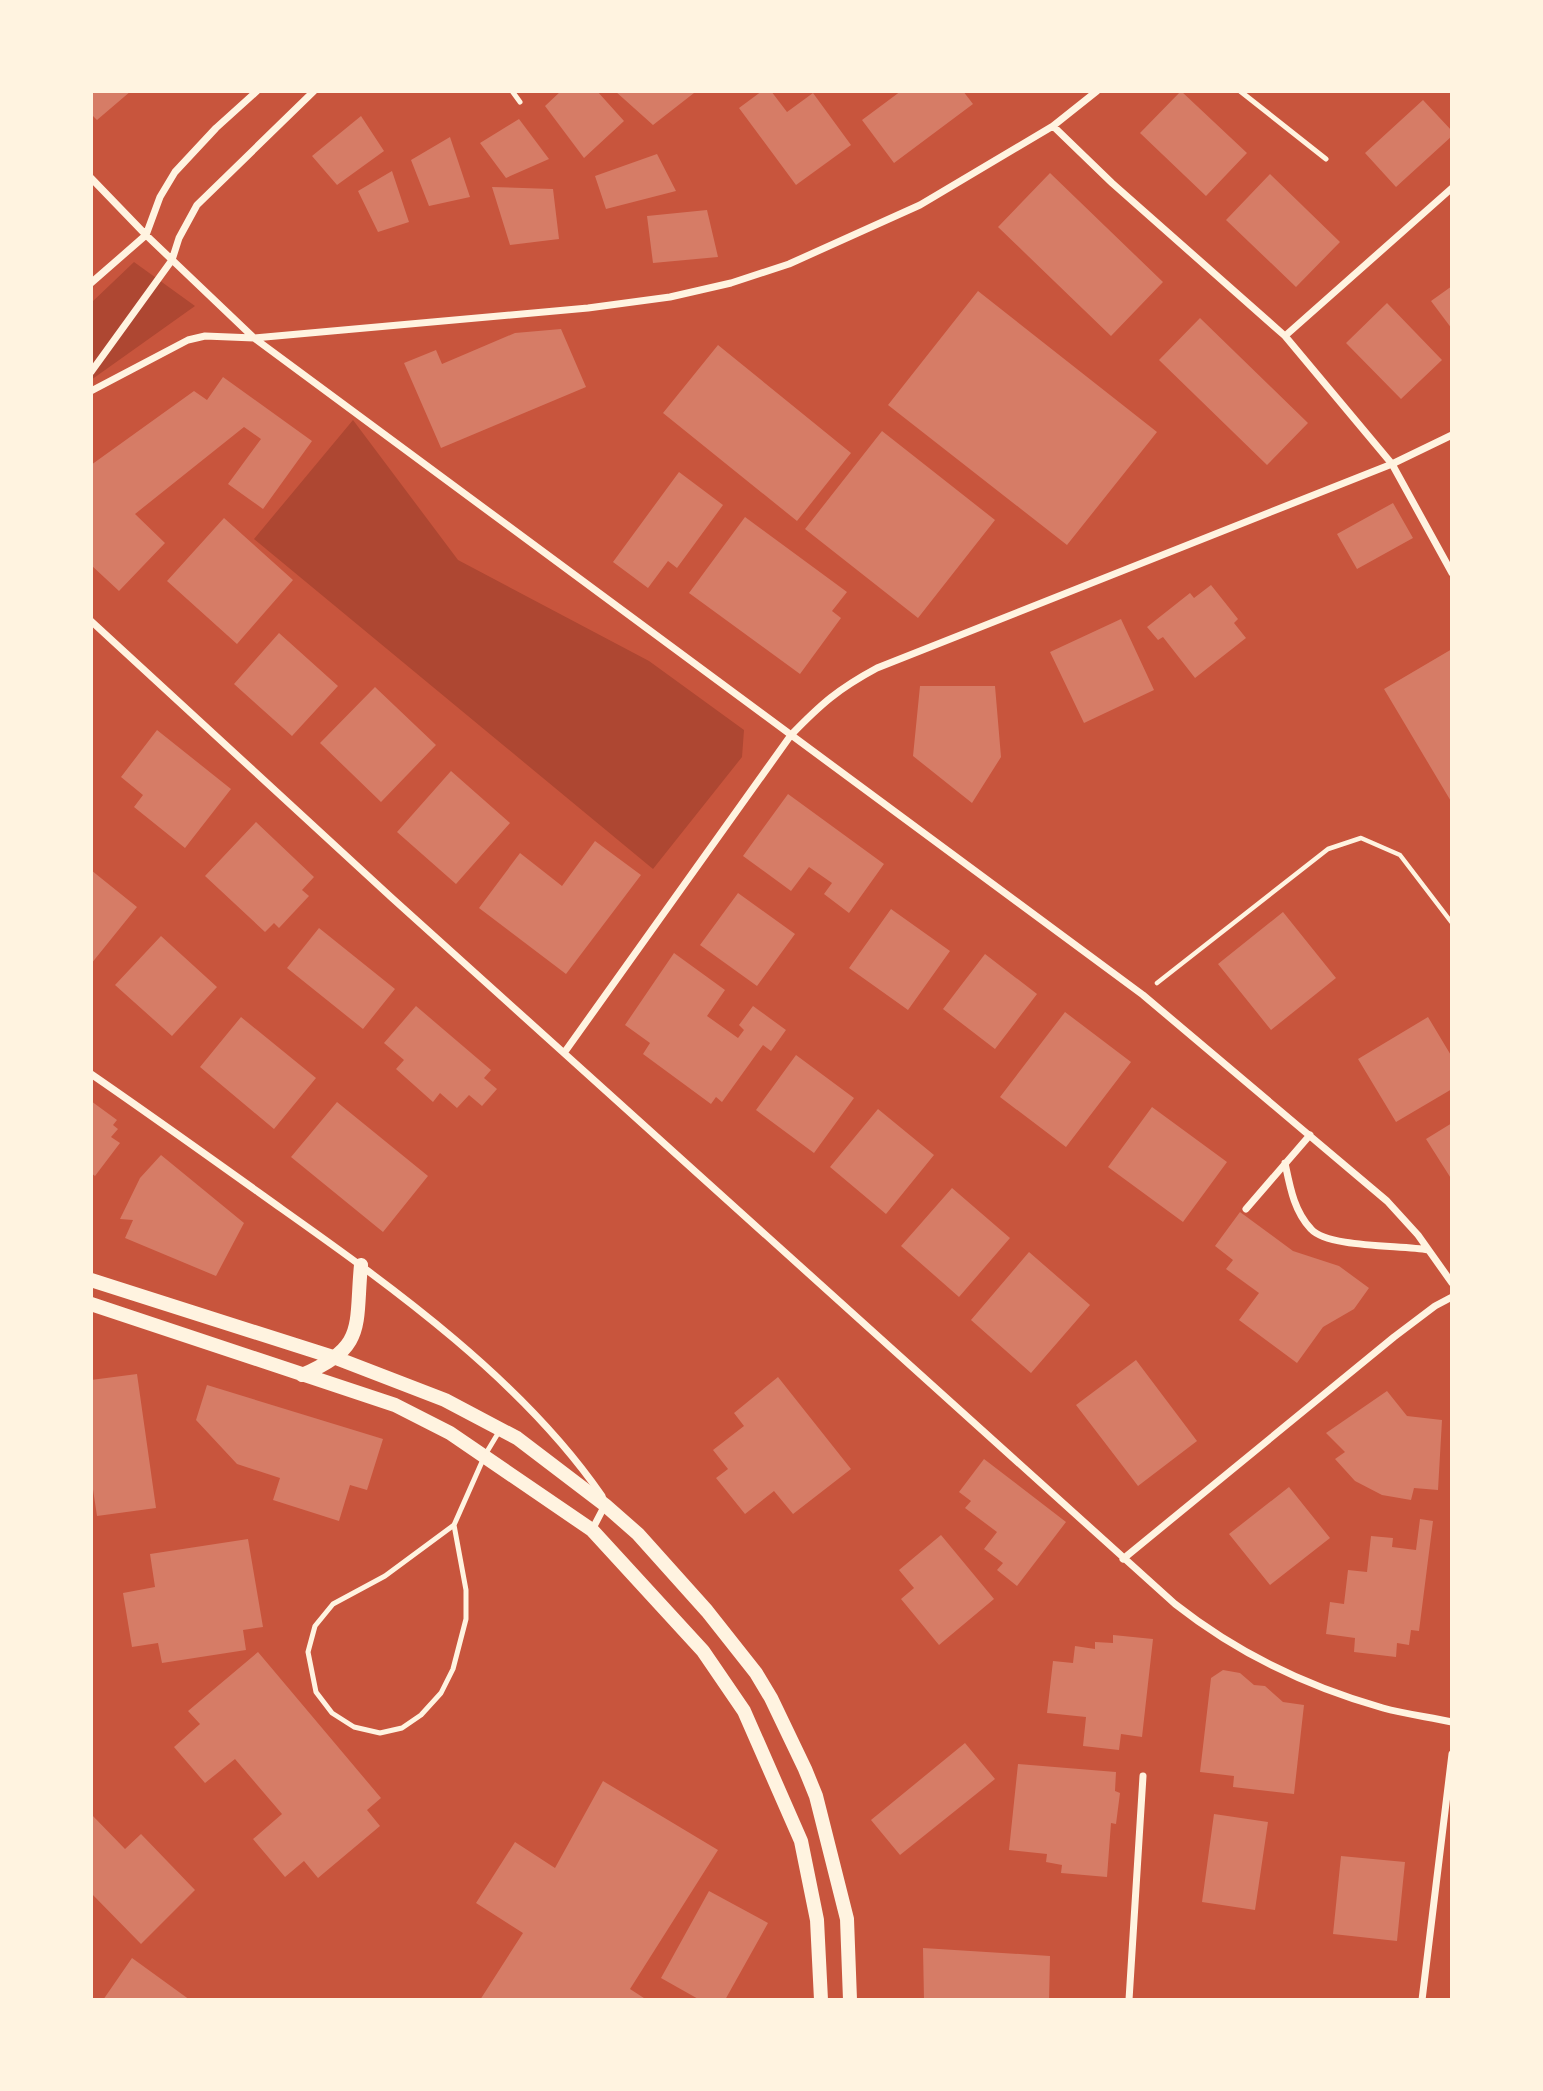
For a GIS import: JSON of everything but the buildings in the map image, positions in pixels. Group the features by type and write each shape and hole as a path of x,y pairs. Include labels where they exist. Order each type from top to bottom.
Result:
{"main road":[{"path":"302,1375 336,1358 350,1344 356,1330 361,1265"},
{"path":"91,1280 336,1358 445,1400 517,1438 605,1505 658,1555 756,1672 771,1698 816,1796 847,1919 850,2000"},
{"path":"91,1304 395,1405 450,1433 485,1455 592,1530 703,1651 744,1711 801,1841 817,1920 821,2000"}],"street":[{"path":"91,283 146,235 160,197 176,172 216,128 257,91"},
{"path":"91,372 173,260 179,238 197,205 314,91"},
{"path":"91,391 171,347 205,336 254,338 588,308 670,297 732,283 789,264 920,205 1053,126 1097,91"},
{"path":"1053,126 1112,183 1285,336 1392,464 1452,573"},
{"path":"91,178 146,235 254,338 1143,995 1387,1201 1418,1235 1452,1283"},
{"path":"1285,336 1452,188"},
{"path":"564,1053 791,735 825,699 877,668 1392,464 1452,435"},
{"path":"91,621 1123,1559 1210,1631 1295,1677 1335,1693 1385,1709 1452,1722"},
{"path":"91,1074 361,1265 489,1371 532,1412 602,1496 605,1505 592,1530"},
{"path":"1246,1209 1310,1135"},
{"path":"1285,1163 1292,1199 1312,1231 1342,1243 1405,1246 1428,1250"},
{"path":"1123,1559 1386,1343 1435,1306 1452,1297"},
{"path":"1422,2000 1452,1754"},
{"path":"1129,2000 1143,1776"}],"lane":[{"path":"512,91 520,102"},
{"path":"1240,91 1326,159"},
{"path":"454,1525 466,1590 466,1619 453,1669 441,1693 421,1716 402,1728 380,1733 354,1727 332,1713 316,1692 308,1652 315,1626 333,1604 385,1576 454,1525 485,1455 501,1429"}],"path":[{"path":"1143,995 1328,849 1361,838 1400,855 1452,923"}],"shaded area":[{"path":"134,262 195,306 91,380 91,303"},
{"path":"353,420 458,560 649,661 744,730 742,757 653,869 254,539"}]}
